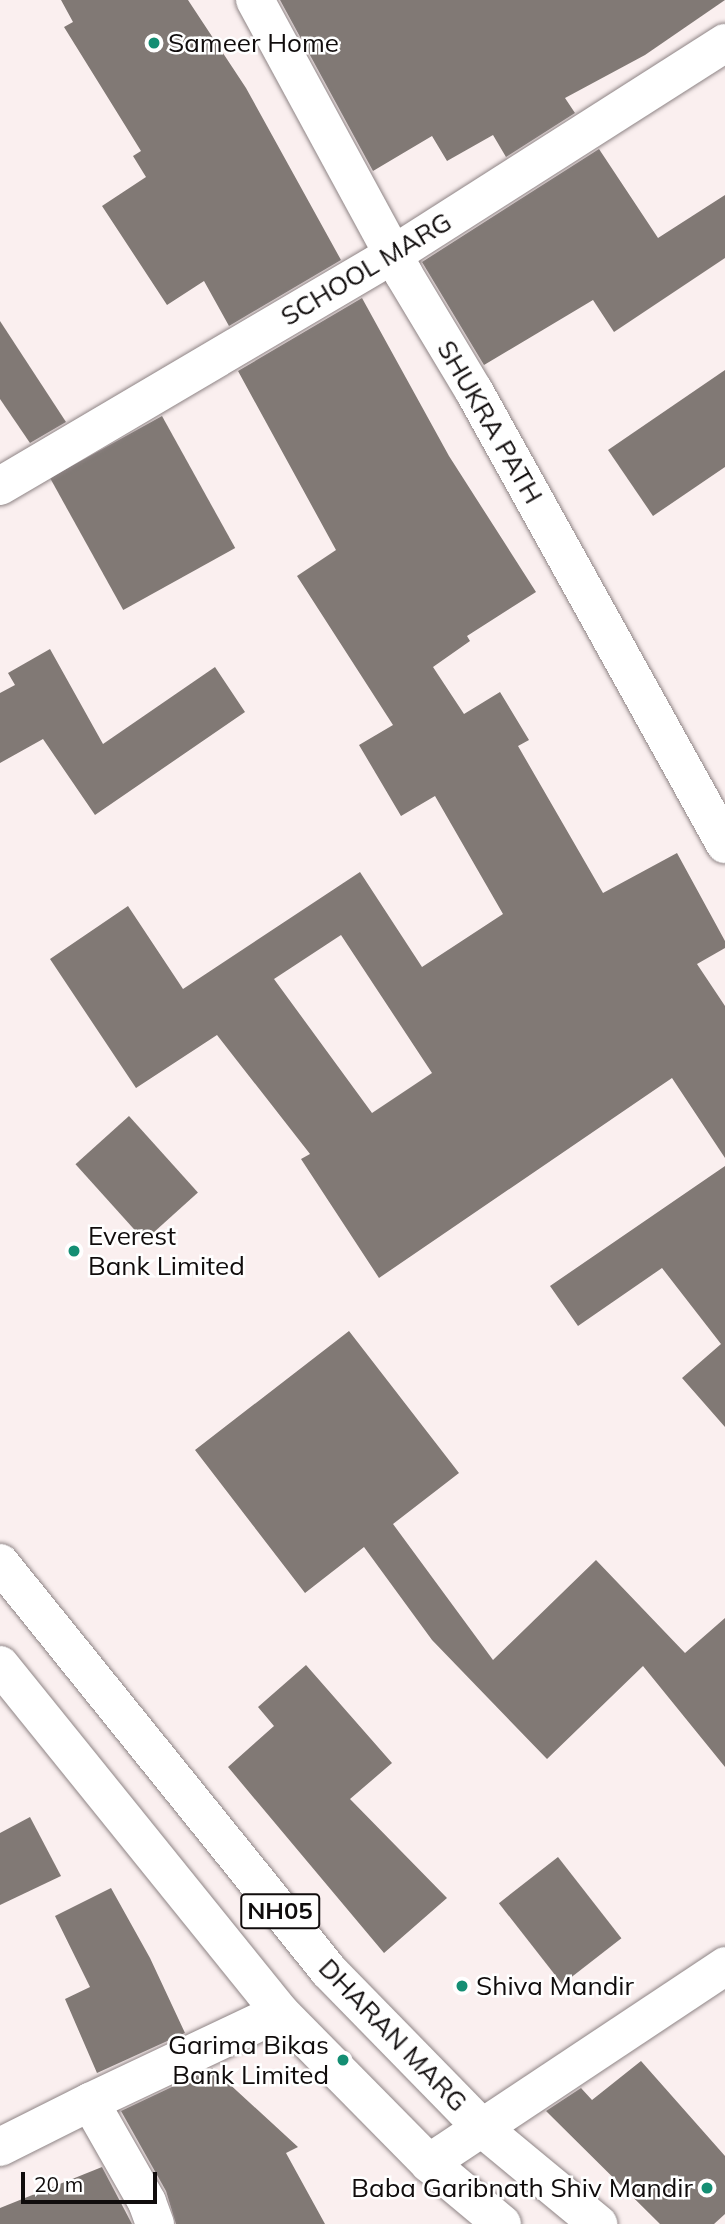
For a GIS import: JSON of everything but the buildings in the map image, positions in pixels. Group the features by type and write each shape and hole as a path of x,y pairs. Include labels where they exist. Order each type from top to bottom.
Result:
{"street":[{"name":"SHUKRA PATH","path":"255,0 394,254 725,844"},
{"name":"SCHOOL MARG","path":"0,486 394,254 725,43"},
{"name":"DHARAN MARG","path":"0,1563 329,1971 482,2128 598,2224"},
{"name":"NH05","path":"0,1665 280,2012 429,2163 502,2224"},
{"path":"429,2163 725,1966"},
{"path":"0,2147 280,2012"},
{"path":"90,2102 147,2202 155,2224"}],"place":[{"name":"Sameer Home","path":"154,43"},
{"name":"Everest Bank Limited","path":"74,1251"},
{"name":"Shiva Mandir","path":"462,1986"},
{"name":"Garima Bikas Bank Limited","path":"343,2060"},
{"name":"Baba Garibnath Shiv Mandir","path":"707,2188"}]}
